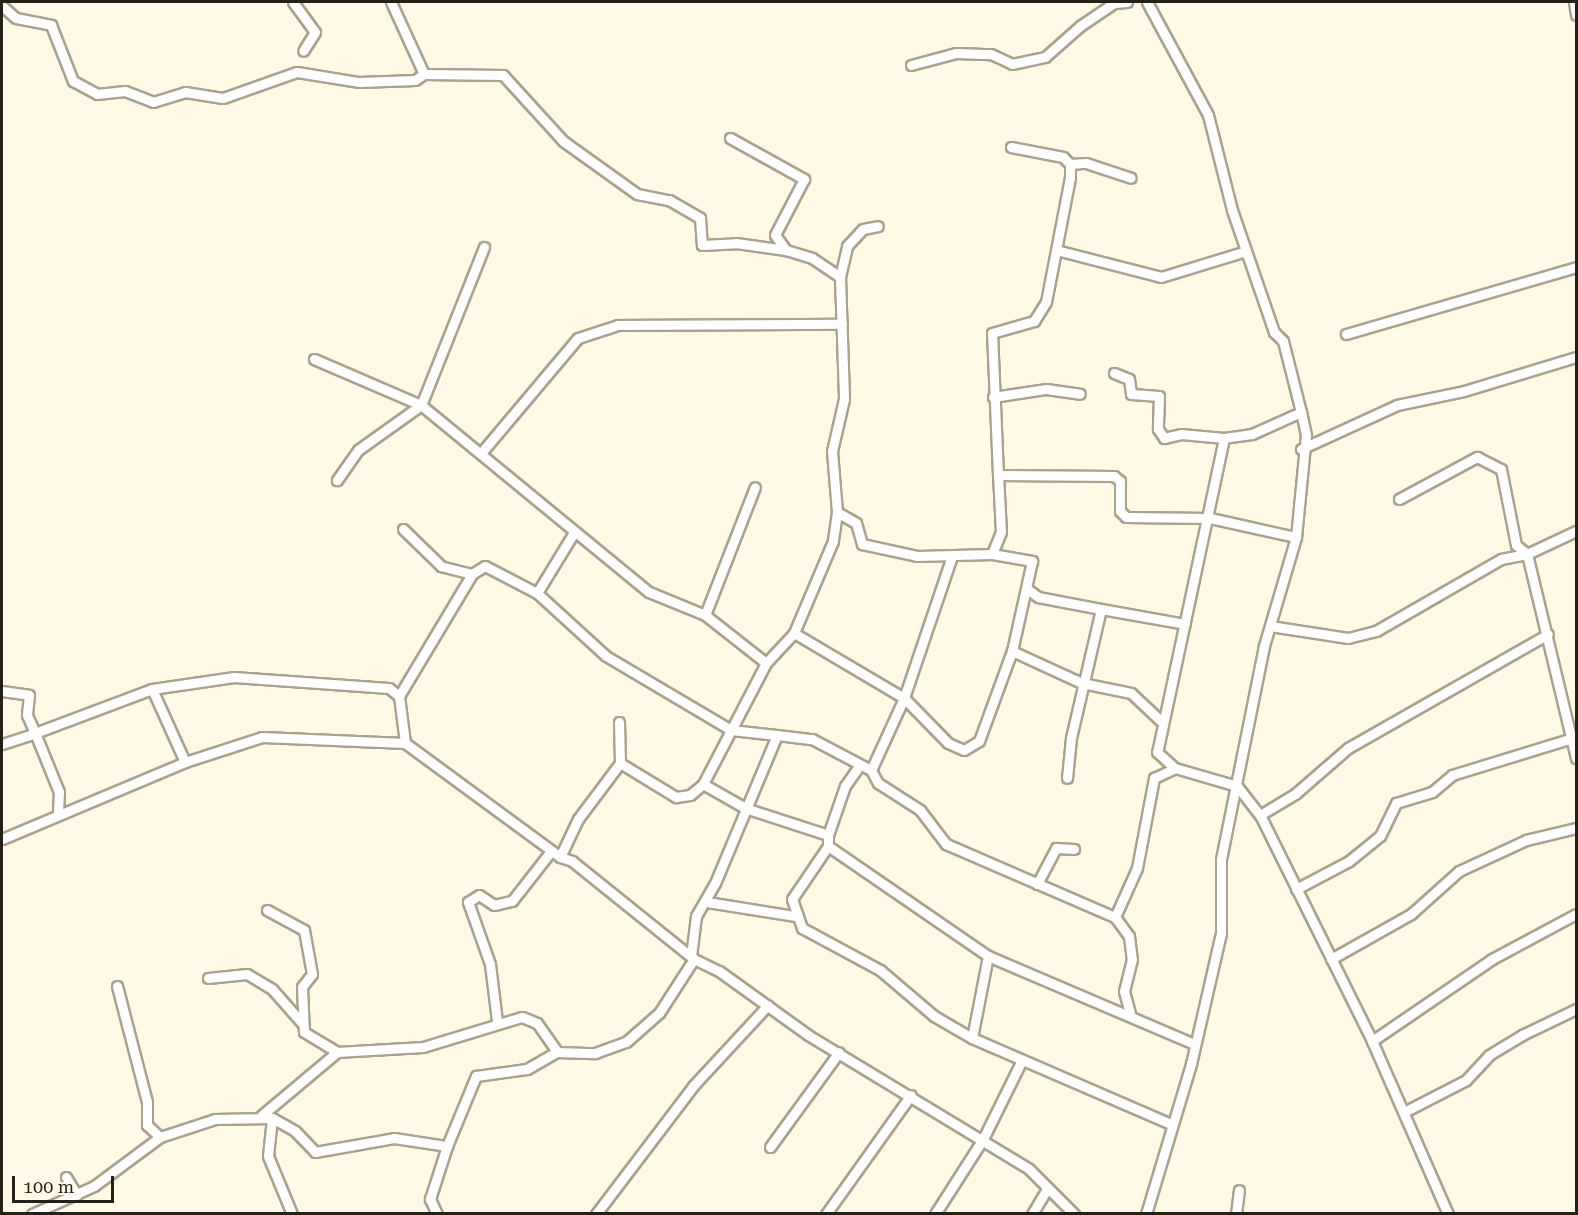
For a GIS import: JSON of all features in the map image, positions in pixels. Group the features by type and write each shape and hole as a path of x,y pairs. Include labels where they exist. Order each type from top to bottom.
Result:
{"street":[{"path":"293,2 315,32 303,51"},
{"path":"391,2 424,74"},
{"path":"911,65 956,53 991,54 1012,64 1045,57 1080,26 1114,3 1127,2"},
{"path":"1574,2 1576,15"},
{"path":"1146,1214 1221,933 1221,860 1270,626 1296,537 1304,481 1301,449 1306,435 1283,341 1274,332 1246,251 1208,116 1164,41 1154,3"},
{"path":"2,6 16,18 51,25 73,81 97,94 125,91 153,102 185,92 223,98 297,72 359,82 415,80 424,74 503,75 563,141 637,194 669,200 700,218 702,245 736,243 786,250 813,258 840,277"},
{"path":"730,138 804,179 775,235 786,250"},
{"path":"1011,147 1071,164 1086,163 1131,178"},
{"path":"992,554 1001,532 993,396 992,333 1034,321 1060,251 1071,164"},
{"path":"620,763 676,797 690,795 703,784 766,663 795,633 818,584 837,512 832,451 844,399 840,277 847,246 863,229 878,226"},
{"path":"336,480 358,450 421,405 484,247"},
{"path":"1060,251 1161,277 1246,251"},
{"path":"1346,334 1576,267"},
{"path":"481,453 578,338 618,325 842,324"},
{"path":"1301,449 1397,405 1464,392 1576,357"},
{"path":"314,359 421,405 481,453 573,534 649,592 705,615 766,663"},
{"path":"1114,373 1129,380 1131,394 1160,396 1160,435 1224,438 1252,434 1302,412"},
{"path":"993,396 1046,389 1080,394"},
{"path":"1224,438 1210,518 1157,752 1175,768 1237,786 1260,815 1372,1041 1448,1214"},
{"path":"1399,500 1478,458 1502,469 1516,545 1527,554 1576,758"},
{"path":"998,476 1114,476 1120,481 1120,511 1126,517 1210,518 1296,537"},
{"path":"705,615 755,487"},
{"path":"795,633 904,698 948,743 972,748 1012,651 1032,561 992,554 917,556 862,544 856,523 837,512"},
{"path":"403,529 441,566 472,574"},
{"path":"1270,626 1348,638 1362,635 1501,559 1527,554 1576,531"},
{"path":"537,593 573,534"},
{"path":"871,770 904,698 952,556"},
{"path":"405,742 399,696 472,574 485,566 537,593 606,656 731,730 758,729"},
{"path":"1027,590 1038,597 1185,624"},
{"path":"1067,778 1082,682 1101,609"},
{"path":"1260,815 1295,794 1348,748 1548,634"},
{"path":"1012,651 1082,682 1131,693 1163,723"},
{"path":"2,744 152,689 234,677 390,688 399,696"},
{"path":"152,689 184,762"},
{"path":"2,691 29,695 27,715 59,792 58,813"},
{"path":"739,716 758,729 777,735 812,739 859,766 871,770 878,783 920,810 946,844 1115,917 1129,936 1132,959 1124,991 1130,1014"},
{"path":"560,857 578,819 620,763 619,722"},
{"path":"437,1214 430,1199 447,1146 476,1076 527,1069 557,1052 596,1053 626,1042 659,1013 692,958 696,916 707,902 777,735"},
{"path":"2,839 58,813 184,762 262,737 405,742 538,836 550,851 573,861 692,958 1029,1169 1074,1214"},
{"path":"1296,889 1349,861 1380,836 1395,803 1432,792 1452,776 1572,738"},
{"path":"859,766 845,786 828,835 828,846 792,899 794,916 802,928 880,970 934,1016 972,1038 1171,1124"},
{"path":"1115,917 1137,868 1154,778 1175,768"},
{"path":"703,784 745,808 828,835"},
{"path":"1331,959 1411,914 1459,872 1526,840 1576,828"},
{"path":"828,846 988,956 1130,1014 1192,1043"},
{"path":"1037,884 1056,848 1074,849"},
{"path":"497,1021 490,964 468,902 479,895 494,906 512,901 550,851"},
{"path":"707,902 794,916"},
{"path":"267,910 304,930 312,974 302,987 302,1023"},
{"path":"1372,1041 1492,959 1576,914"},
{"path":"972,1038 988,956"},
{"path":"208,978 247,974 272,989 302,1023 309,1039 337,1052 423,1047 497,1021 530,1018 557,1052"},
{"path":"117,986 147,1102 147,1125 160,1137"},
{"path":"596,1214 693,1086 768,1005"},
{"path":"1404,1112 1466,1080 1489,1055 1522,1035 1576,1009"},
{"path":"262,1115 337,1052"},
{"path":"770,1147 839,1052"},
{"path":"934,1214 982,1139 1022,1060"},
{"path":"826,1214 911,1095"},
{"path":"32,1214 77,1195 160,1137 215,1119 262,1115 272,1118 295,1131 315,1152 394,1138 447,1146"},
{"path":"272,1118 268,1156 292,1214"},
{"path":"66,1177 77,1195"},
{"path":"1032,1214 1047,1189"},
{"path":"1236,1214 1239,1190"}]}
